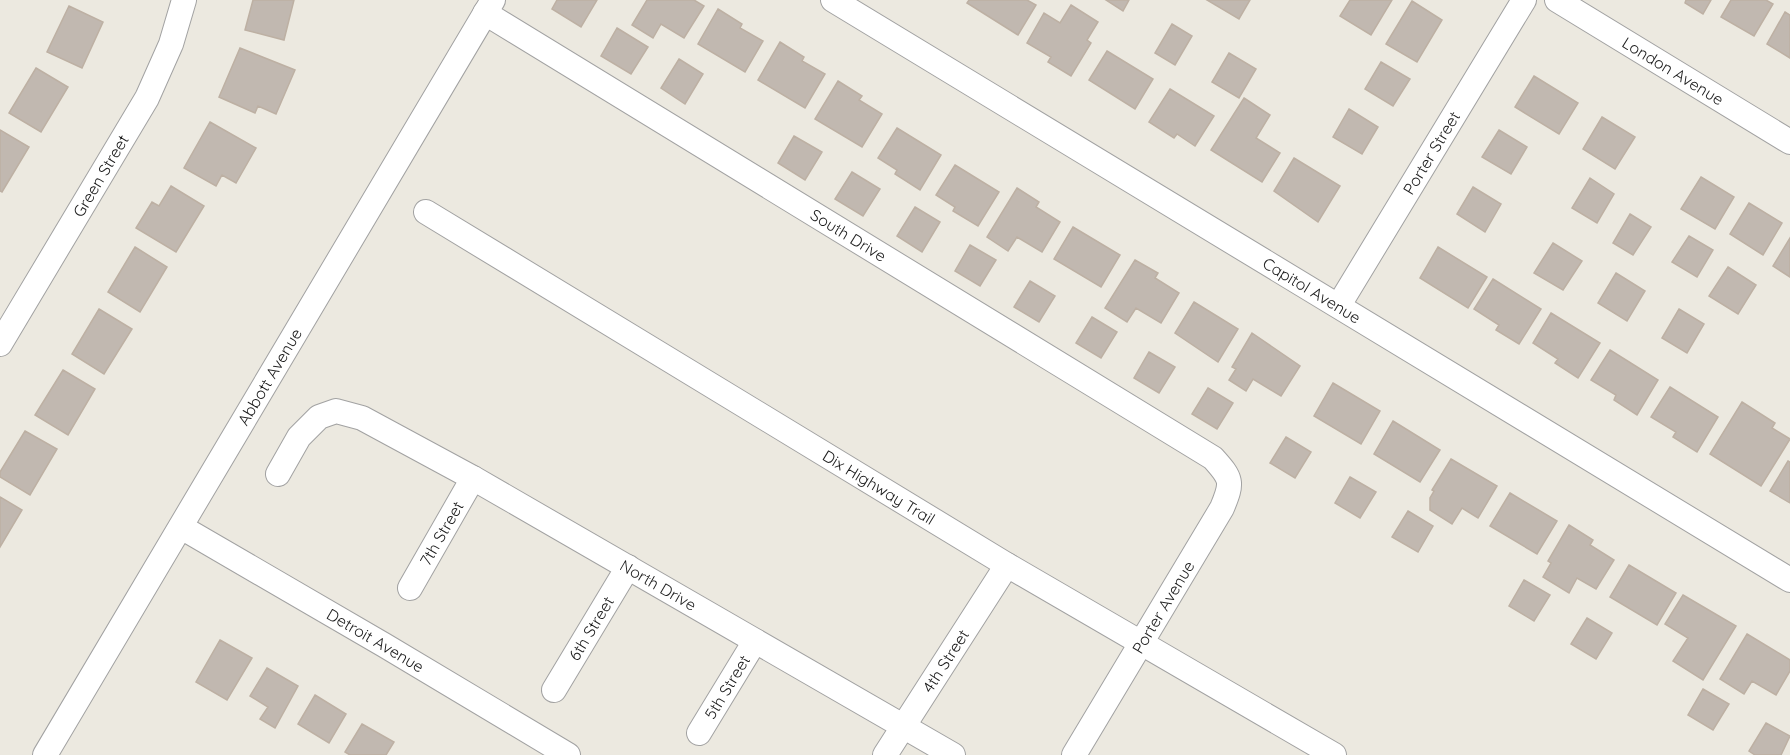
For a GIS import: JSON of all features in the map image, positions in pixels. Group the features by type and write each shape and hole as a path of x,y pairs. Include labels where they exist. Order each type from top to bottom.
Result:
{"street":[{"name":"Green Street","path":"0,344 7,318 147,98 171,44 184,0"},
{"name":"Capitol Avenue","path":"833,0 1790,580"},
{"name":"Porter Street","path":"1339,305 1524,0"},
{"name":"London Avenue","path":"1557,0 1790,142"},
{"name":"South Drive","path":"489,6 1213,458"},
{"name":"Abbott Avenue","path":"45,755 489,6"},
{"name":"Dix Highway Trail","path":"426,212 1007,565 1142,643 1305,748 1335,755"},
{"name":"North Drive","path":"278,474 299,437 319,417 336,411 363,418 472,478 953,755"},
{"name":"Porter Avenue","path":"1074,755 1222,508 1231,488 1228,475 1213,458"},
{"name":"7th Street","path":"410,588 472,478"},
{"name":"Detroit Avenue","path":"181,527 568,755"},
{"name":"4th Street","path":"885,755 1007,565"},
{"name":"6th Street","path":"554,690 627,567"},
{"name":"5th Street","path":"699,734 755,641"}],"building":[{"path":"253,0 294,0 284,40 245,30"},
{"path":"557,0 597,0 581,27 552,9"},
{"path":"647,0 694,0 704,6 684,38 661,24 653,38 632,25"},
{"path":"969,0 1027,0 1036,5 1018,35 967,3"},
{"path":"1106,0 1129,0 1123,11"},
{"path":"1207,0 1250,0 1239,19"},
{"path":"1350,0 1392,0 1371,35 1340,16"},
{"path":"1686,0 1711,0 1703,14 1685,3"},
{"path":"1731,0 1766,0 1773,4 1754,36 1721,17"},
{"path":"1412,1 1442,20 1417,62 1386,44"},
{"path":"1071,5 1098,22 1087,40 1091,43 1071,76 1048,62 1051,57 1027,43 1044,13 1060,23"},
{"path":"69,6 103,22 82,68 47,52"},
{"path":"718,9 742,24 740,28 763,41 745,72 698,44"},
{"path":"1785,12 1790,15 1790,58 1767,44"},
{"path":"1172,24 1192,36 1175,65 1155,53"},
{"path":"617,28 648,47 631,74 601,56"},
{"path":"780,42 804,57 802,61 825,74 805,108 758,80"},
{"path":"240,48 295,70 276,114 258,106 255,113 219,97"},
{"path":"1107,51 1153,79 1135,109 1089,80"},
{"path":"1229,53 1256,69 1239,98 1212,82"},
{"path":"679,59 703,74 685,104 661,88"},
{"path":"1381,62 1410,79 1393,106 1365,89"},
{"path":"36,68 68,87 41,132 9,113"},
{"path":"1534,76 1578,103 1559,134 1515,107"},
{"path":"838,81 862,96 859,100 882,114 862,147 815,119"},
{"path":"1170,89 1214,116 1195,146 1177,134 1174,138 1149,122"},
{"path":"1244,98 1270,115 1256,138 1280,153 1262,182 1211,150"},
{"path":"1349,109 1378,127 1362,154 1333,137"},
{"path":"1602,117 1635,137 1615,169 1583,149"},
{"path":"210,122 256,148 236,183 222,175 216,186 184,168"},
{"path":"897,128 941,155 920,190 895,174 897,170 878,158"},
{"path":"0,130 29,147 2,192 0,191"},
{"path":"1499,130 1527,147 1511,174 1482,157"},
{"path":"794,136 822,152 805,180 778,163"},
{"path":"1294,158 1340,186 1318,222 1274,191"},
{"path":"955,165 999,192 978,226 953,211 955,207 936,195"},
{"path":"852,172 880,189 863,216 835,199"},
{"path":"1701,177 1734,197 1715,229 1681,209"},
{"path":"1590,178 1614,194 1597,223 1572,208"},
{"path":"171,186 204,206 176,252 136,228 152,202 159,206"},
{"path":"1473,187 1501,204 1485,232 1457,214"},
{"path":"1017,188 1039,202 1036,207 1060,222 1042,252 1017,237 1008,251 987,237"},
{"path":"1749,203 1782,223 1763,255 1730,234"},
{"path":"915,207 940,222 922,252 897,236"},
{"path":"1630,214 1651,227 1633,255 1613,243"},
{"path":"1073,227 1120,255 1101,287 1054,259"},
{"path":"1689,236 1713,250 1697,277 1672,262"},
{"path":"1790,238 1790,277 1773,266"},
{"path":"1553,243 1582,261 1563,290 1534,273"},
{"path":"970,245 996,260 980,286 955,271"},
{"path":"135,247 167,267 140,312 108,292"},
{"path":"1438,247 1487,277 1468,308 1420,278"},
{"path":"1135,260 1158,273 1155,278 1179,293 1161,323 1136,308 1127,322 1105,308"},
{"path":"1728,267 1756,285 1738,314 1709,296"},
{"path":"1616,273 1645,291 1627,321 1598,303"},
{"path":"1493,279 1541,309 1519,344 1496,330 1499,325 1474,309"},
{"path":"1030,281 1055,296 1039,322 1014,307"},
{"path":"1194,302 1238,329 1218,362 1175,333"},
{"path":"99,309 132,329 104,374 72,354"},
{"path":"1679,309 1704,324 1687,353 1662,338"},
{"path":"1551,313 1600,343 1578,378 1555,363 1558,359 1533,343"},
{"path":"1092,317 1117,332 1101,358 1076,343"},
{"path":"1252,333 1300,366 1281,396 1253,379 1246,391 1229,380 1236,369 1232,367"},
{"path":"1610,350 1658,380 1637,415 1614,400 1616,395 1591,380"},
{"path":"1149,352 1175,367 1159,393 1134,378"},
{"path":"63,370 95,389 68,435 35,415"},
{"path":"1333,383 1380,411 1361,444 1314,416"},
{"path":"1670,387 1718,417 1697,452 1673,437 1676,432 1651,417"},
{"path":"1208,388 1233,403 1217,429 1192,414"},
{"path":"1742,402 1775,423 1772,428 1790,439 1761,486 1710,454"},
{"path":"1393,421 1440,450 1420,482 1374,454"},
{"path":"25,431 57,449 30,495 0,477 0,472"},
{"path":"1286,437 1311,452 1295,478 1270,463"},
{"path":"1451,459 1497,486 1478,518 1462,508 1452,524 1430,510 1430,498 1434,491 1432,490"},
{"path":"1788,461 1790,462 1790,503 1770,491"},
{"path":"1350,477 1376,492 1360,518 1335,503"},
{"path":"1510,493 1557,521 1537,554 1490,526"},
{"path":"0,497 22,510 0,547"},
{"path":"1408,511 1433,526 1418,552 1392,537"},
{"path":"1569,525 1593,540 1590,545 1614,560 1596,589 1577,578 1569,593 1543,577 1551,563 1548,561"},
{"path":"1629,565 1676,593 1657,625 1610,597"},
{"path":"1524,580 1550,595 1534,621 1509,606"},
{"path":"1683,595 1736,626 1703,680 1673,661 1688,638 1665,624"},
{"path":"1587,618 1612,633 1596,659 1571,644"},
{"path":"1747,634 1790,660 1790,671 1776,695 1752,681 1744,694 1720,679"},
{"path":"220,640 252,658 227,700 196,682"},
{"path":"267,668 298,686 275,728 260,719 268,707 250,696"},
{"path":"1703,689 1729,704 1713,730 1688,715"},
{"path":"315,695 346,714 329,743 298,724"},
{"path":"1766,723 1790,736 1781,755 1755,755 1749,751"},
{"path":"362,724 394,742 386,755 350,755 345,752"}]}
